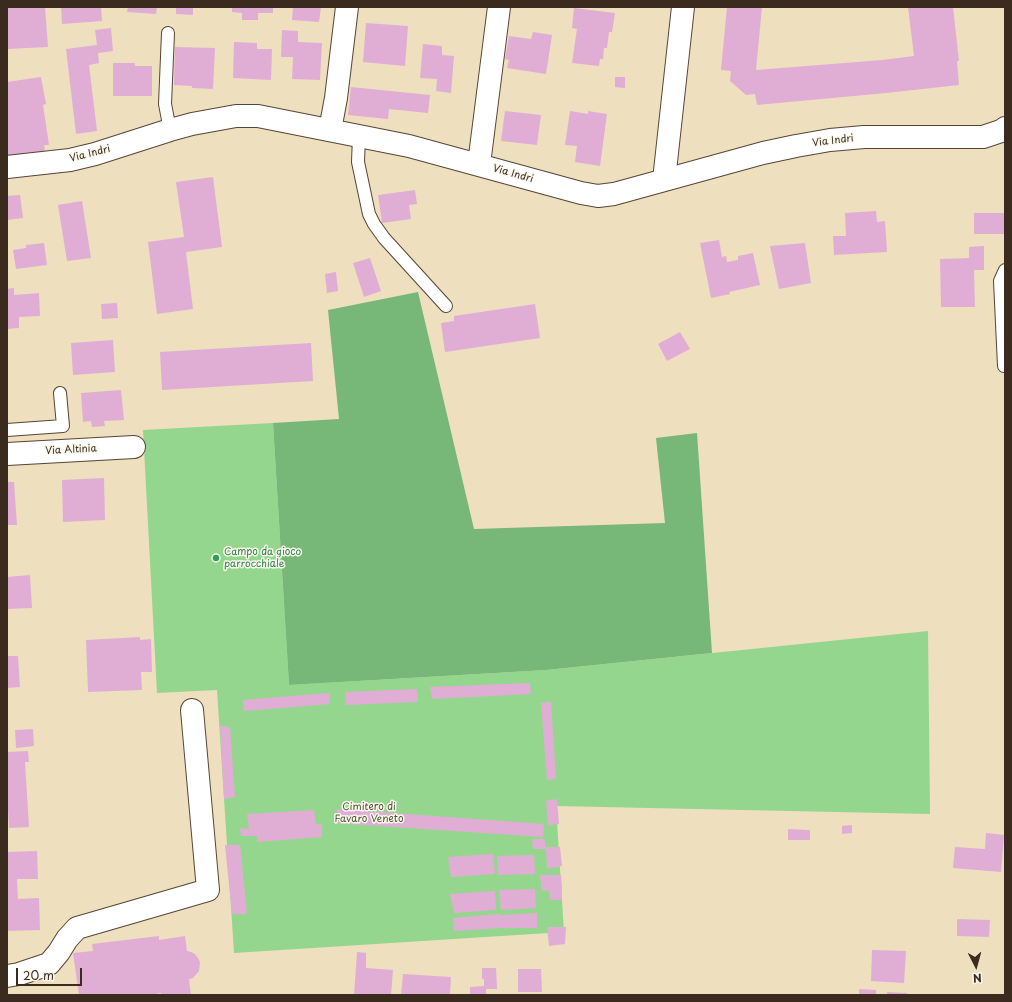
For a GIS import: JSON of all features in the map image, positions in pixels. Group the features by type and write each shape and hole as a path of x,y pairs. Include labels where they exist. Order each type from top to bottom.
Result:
{"street":[{"path":"330,130 336,98 347,7"},
{"name":"Via Indri","path":"479,164 499,7"},
{"path":"664,180 683,7"},
{"name":"Via Indri","path":"7,167 70,160 95,154 192,124 236,116 258,116 409,146 581,193 598,196 614,194 763,153 830,140 864,137 983,137 1001,131 1005,128"},
{"name":"Via Altinia","path":"7,454 134,446"},
{"path":"7,976 19,974 49,964 77,928 208,890 192,710"}],"lane":[{"path":"168,33 165,104 170,130"},
{"path":"359,136 358,162 369,214 374,224 384,238 446,306"},
{"path":"1004,366 1000,281 1005,270"},
{"path":"7,430 63,426 60,393"}],"green space":[{"path":"418,292 474,529 665,523 656,438 697,433 712,653 546,670 289,685 273,423 339,419 328,310"},
{"name":"Cimitero di Favaro Veneto","path":"273,423 289,685 546,670 928,631 930,814 556,806 564,932 234,953 217,690 157,693 143,430"}],"building":[{"path":"7,7 45,7 48,47 7,49"},
{"path":"61,7 101,7 102,21 62,24"},
{"path":"128,7 157,7 156,14 127,12"},
{"path":"176,7 193,7 193,15 176,14"},
{"path":"232,7 273,7 273,13 258,13 258,20 242,20 242,13 232,12"},
{"path":"293,7 321,7 319,22 292,20"},
{"path":"727,7 762,7 756,70 914,56 908,7 953,7 959,61 957,61 959,85 757,105 755,94 746,95 730,81 731,71 721,70"},
{"path":"574,8 615,13 612,32 609,32 607,48 604,48 603,59 600,59 599,66 572,63 577,29 572,28"},
{"path":"366,23 408,26 405,66 363,62"},
{"path":"111,28 113,51 98,53 99,63 89,65 97,131 76,134 66,49 97,45 95,30"},
{"path":"282,30 298,31 298,42 322,43 320,80 292,79 293,57 281,57"},
{"path":"533,32 552,35 546,74 507,68 509,60 505,59 509,36 531,39"},
{"path":"234,42 257,43 257,49 272,49 271,80 233,78"},
{"path":"423,44 442,46 442,55 454,56 451,93 436,91 437,79 420,78"},
{"path":"175,47 215,48 213,89 174,85"},
{"path":"113,63 135,63 135,66 152,66 152,96 113,96"},
{"path":"41,77 46,104 43,105 49,145 44,145 45,152 7,158 7,82"},
{"path":"615,77 625,77 625,88 615,87"},
{"path":"351,87 430,95 428,113 389,109 388,119 348,115"},
{"path":"505,111 541,115 537,145 501,141"},
{"path":"570,111 588,114 588,111 607,114 600,166 575,162 577,146 565,145"},
{"path":"213,177 222,247 186,252 193,309 157,314 148,242 184,237 176,182"},
{"path":"415,190 417,204 409,205 411,219 382,223 378,195"},
{"path":"20,195 23,218 7,220 7,196"},
{"path":"82,201 91,258 67,261 58,205"},
{"path":"876,211 877,222 885,221 887,252 834,255 833,236 846,236 845,213"},
{"path":"974,213 1005,213 1005,234 974,234"},
{"path":"719,240 722,257 726,256 727,262 738,260 738,256 753,253 760,285 711,298 700,243"},
{"path":"44,243 47,265 16,269 13,250 26,248 26,245"},
{"path":"805,243 811,283 779,289 770,246"},
{"path":"984,246 984,270 974,270 975,307 941,307 940,259 969,258 969,247"},
{"path":"370,258 381,291 364,297 353,263"},
{"path":"336,272 338,291 327,293 325,274"},
{"path":"14,288 14,295 39,293 40,316 19,317 19,328 7,329 7,289"},
{"path":"117,303 118,318 102,319 101,304"},
{"path":"535,304 540,338 445,352 441,323 454,321 454,316"},
{"path":"680,332 690,349 667,361 658,344"},
{"path":"113,340 115,372 73,375 71,343"},
{"path":"311,343 313,381 162,390 160,352"},
{"path":"121,390 124,420 104,421 105,426 92,427 91,421 83,422 81,393"},
{"path":"104,478 105,520 63,522 62,480"},
{"path":"7,482 14,482 17,525 7,525"},
{"path":"30,575 32,608 7,609 7,577"},
{"path":"140,637 140,640 151,639 152,672 141,672 142,690 88,692 86,640"},
{"path":"7,656 18,656 20,687 7,688"},
{"path":"530,683 531,694 432,699 430,687"},
{"path":"417,689 418,702 346,705 345,692"},
{"path":"329,693 330,704 244,711 243,700"},
{"path":"551,702 556,779 547,780 541,703"},
{"path":"220,726 230,727 235,797 224,799"},
{"path":"33,729 34,746 16,748 15,730"},
{"path":"28,751 29,762 25,762 29,827 9,828 7,752"},
{"path":"557,799 559,824 548,825 546,801"},
{"path":"337,809 544,824 543,837 336,823"},
{"path":"314,810 316,825 322,823 322,837 257,842 257,836 241,836 240,828 249,829 247,814"},
{"path":"852,825 852,833 842,834 842,826"},
{"path":"788,829 810,830 810,840 788,840"},
{"path":"986,833 1004,835 1001,872 953,868 955,847 985,849"},
{"path":"532,839 545,839 545,847 560,847 562,866 547,869 546,849 533,849"},
{"path":"225,845 240,845 247,914 232,914"},
{"path":"37,851 38,879 17,879 18,899 39,898 40,930 7,931 7,852"},
{"path":"493,854 495,874 451,877 448,857"},
{"path":"534,855 535,874 498,875 497,856"},
{"path":"540,875 561,875 561,900 550,900 549,890 542,891"},
{"path":"535,889 536,908 501,910 499,890"},
{"path":"495,891 496,910 454,913 450,894"},
{"path":"537,913 537,928 500,928 454,931 453,918 498,914"},
{"path":"957,919 990,920 989,937 957,936"},
{"path":"547,927 566,927 565,944 549,946"},
{"path":"159,936 159,940 185,936 187,951 195,954 198,958 200,962 199,971 193,978 189,979 191,995 162,995 161,993 150,995 79,995 73,953 93,951 92,944"},
{"path":"872,950 906,951 904,983 871,981"},
{"path":"357,952 366,953 366,968 393,970 391,995 354,995"},
{"path":"482,968 496,968 497,989 486,989 486,995 470,995 470,987 484,986 484,979 482,979"},
{"path":"518,969 541,969 542,992 518,992"},
{"path":"403,974 451,977 450,995 401,995"},
{"path":"859,989 876,990 876,995 859,995"},
{"path":"887,992 907,993 907,995 887,995"}],"place":[{"name":"Campo da gioco parrocchiale","path":"216,558"}]}
